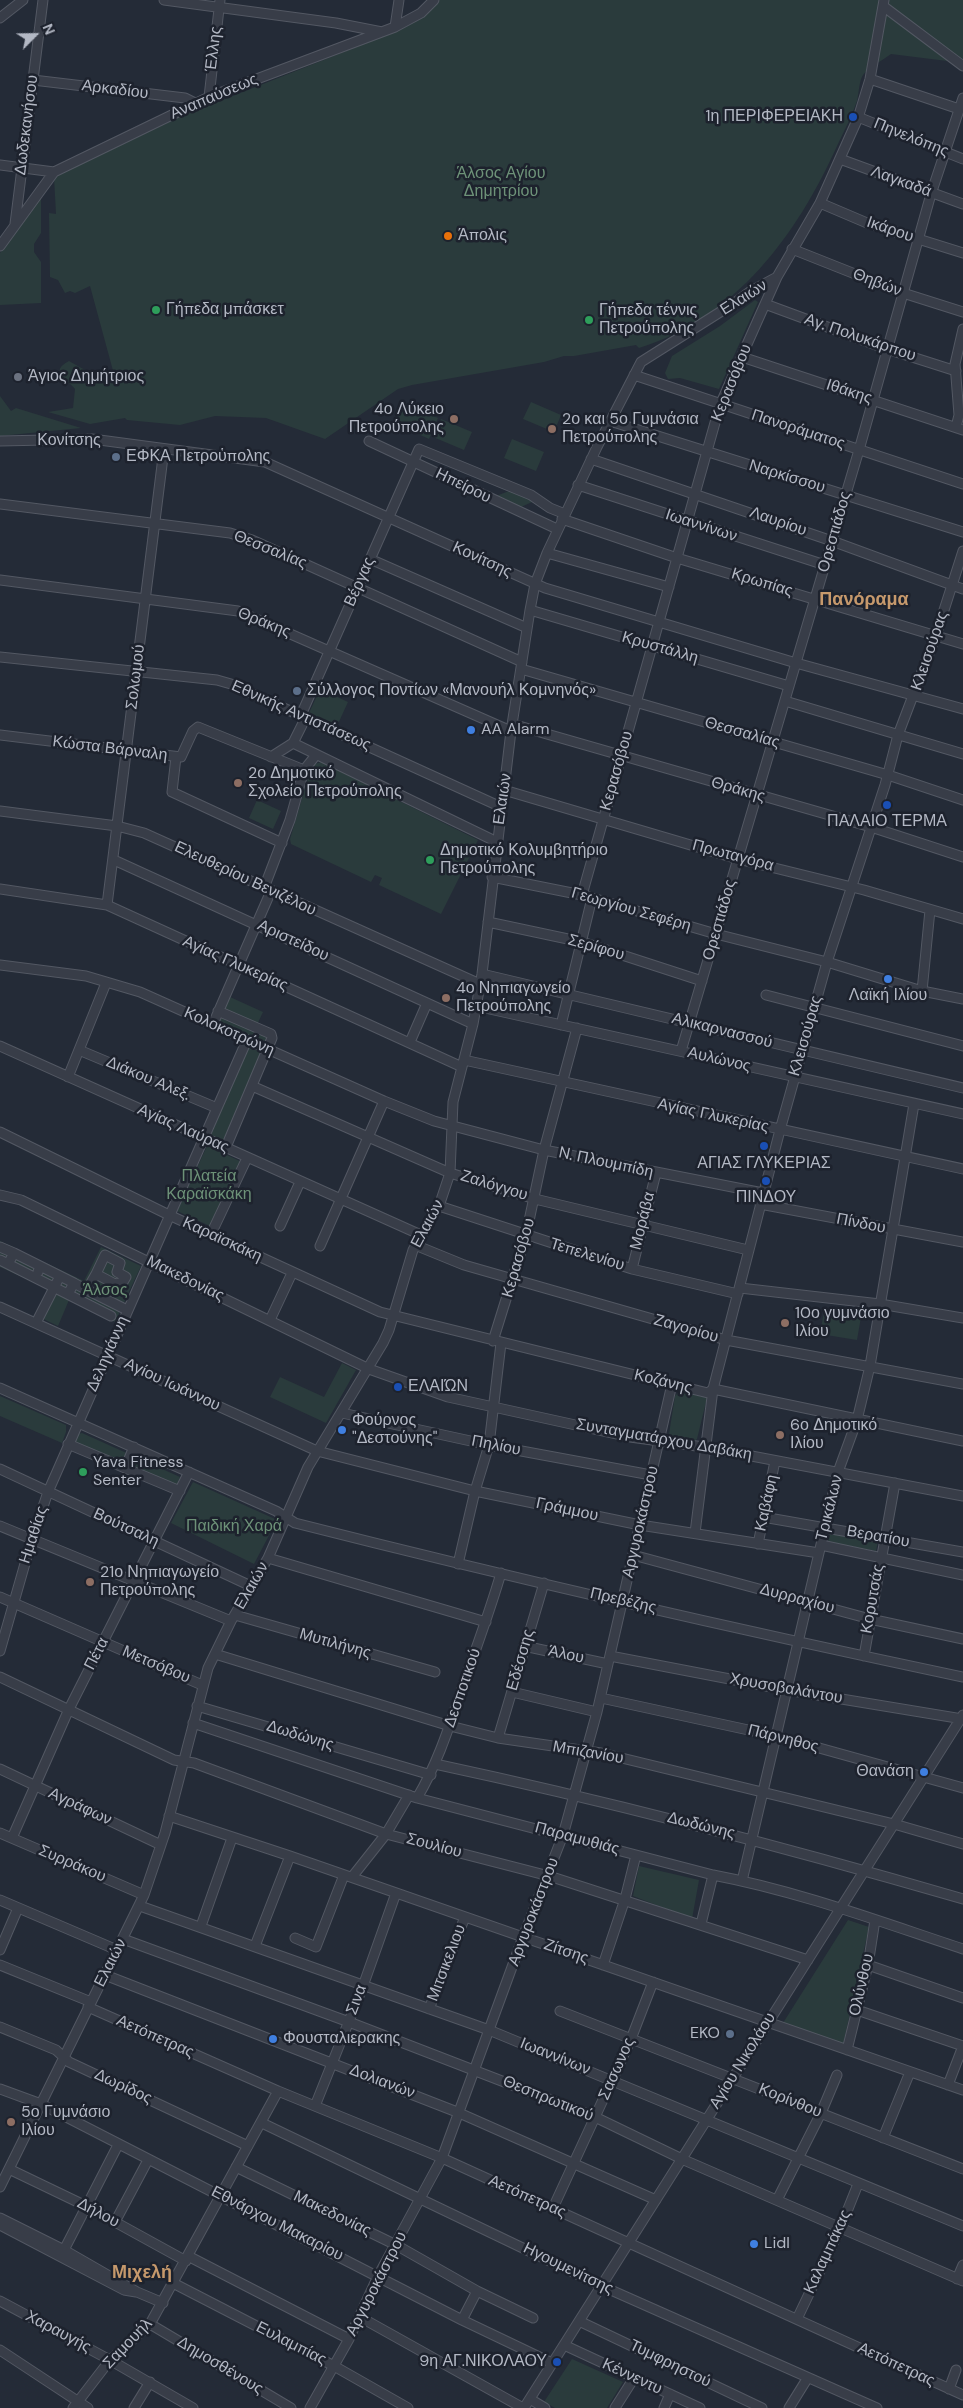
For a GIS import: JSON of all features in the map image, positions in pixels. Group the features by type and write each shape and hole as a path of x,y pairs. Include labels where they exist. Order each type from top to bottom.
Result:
{"street":[{"path":"0,18 23,0"},
{"name":"Δωδεκανήσου","path":"0,246 15,224 43,0"},
{"path":"164,0 219,4 383,32"},
{"path":"395,27 399,0"},
{"name":"Αναπαύσεως","path":"15,224 54,172 209,97 395,27 412,19 434,0"},
{"path":"884,3 963,66"},
{"name":"Κερασόβου","path":"582,895 720,405 777,277 820,203 858,117 870,79 884,3"},
{"name":"Έλλης","path":"209,97 219,4"},
{"path":"870,79 959,109"},
{"name":"Αρκαδίου","path":"33,80 185,98 195,103"},
{"name":"Ορεστιάδος","path":"681,1052 859,450 931,194 963,98"},
{"name":"Πηνελόπης","path":"858,117 963,159"},
{"name":"Λαγκαδά","path":"840,159 931,194 963,204"},
{"path":"0,165 54,172"},
{"name":"Ικάρου","path":"820,203 867,223 963,253"},
{"name":"Θηβών","path":"792,249 903,294 963,312"},
{"name":"Ελαιών","path":"0,2187 63,2056 140,1906 161,1845 202,1686 215,1654 233,1618 253,1587 268,1558 300,1482 317,1451 369,1369 389,1330 416,1245 439,1206 450,1173 450,1126 453,1102 482,974 511,728 527,628 535,584 546,553 591,458 634,375 646,357 721,312 751,291 777,277"},
{"name":"Αγ. Πολυκάρπου","path":"765,304 886,349 956,371"},
{"path":"959,428 955,364 963,329"},
{"name":"Ιθάκης","path":"742,357 959,428"},
{"name":"Πανοράματος","path":"634,375 963,484"},
{"name":"Ναρκίσσου","path":"610,421 963,532"},
{"name":"Κονίτσης","path":"0,441 92,439 264,462 535,584 796,663 915,694 963,709"},
{"name":"Ηπείρου","path":"369,441 557,529"},
{"name":"Σολωμού","path":"107,906 128,752 164,449"},
{"name":"Ηπείρου","path":"419,449 532,495 563,517"},
{"name":"Βέργας","path":"293,743 357,587 419,449"},
{"name":"Λαυρίου","path":"591,458 832,541 963,589"},
{"name":"Ιωαννίνων","path":"578,485 825,565"},
{"name":"Θεσσαλίας","path":"0,504 230,533 252,540 357,587 522,666 636,704 888,775 963,800"},
{"name":"Κρωπίας","path":"563,517 677,558 963,644"},
{"name":"Κλεισούρας","path":"694,1533 712,1389 739,1291 762,1193 827,962 888,775 898,735 936,635 963,550"},
{"path":"546,553 669,587"},
{"path":"370,560 527,628"},
{"name":"Θράκης","path":"0,580 238,611 511,728 622,755 963,856"},
{"name":"Κρυστάλλη","path":"530,610 789,686"},
{"name":"Εθνικής Αντιστάσεως","path":"0,657 217,680 231,684 501,807"},
{"path":"785,701 963,754"},
{"name":"Κώστα Βάρναλη","path":"0,735 181,757 193,731 198,727 314,774"},
{"path":"271,757 293,743 497,842"},
{"path":"213,1024 256,924 304,770 316,755"},
{"path":"176,757 172,792 282,843"},
{"name":"Πρωταγόρα","path":"504,790 738,859 852,887 963,919"},
{"name":"Ελευθερίου Βενιζέλου","path":"0,811 117,826 144,833 267,890 480,984"},
{"name":"Αριστείδου","path":"114,860 472,1024"},
{"name":"Γεωργίου Σεφέρη","path":"492,877 582,895 716,934 827,962 922,991 963,1000"},
{"name":"Αγίας Γλυκερίας","path":"0,889 107,906 410,1042 463,1063 963,1170"},
{"path":"561,1025 592,898"},
{"path":"922,991 930,910"},
{"name":"Σερίφου","path":"488,922 582,942 702,981"},
{"name":"Κολοκοτρώνη","path":"0,965 76,974 140,992 384,1101 450,1126"},
{"name":"Αλικαρνασσού","path":"482,974 963,1088"},
{"path":"68,1077 106,983"},
{"path":"766,995 815,1006 963,1046"},
{"path":"410,1042 427,1003"},
{"name":"Αυλώνος","path":"476,1006 963,1114"},
{"path":"218,1011 271,1034 272,1038 226,1147"},
{"name":"Κερασόβου","path":"458,1564 475,1491 489,1445 497,1342 535,1199 544,1150 577,1028"},
{"name":"Δεληγιάννη","path":"78,1422 247,1040"},
{"name":"Αγίας Λαύρας","path":"0,1046 421,1235"},
{"name":"Διάκου Αλεξ.","path":"79,1050 217,1108"},
{"name":"Ζαλόγγου","path":"252,1086 450,1173 535,1199 748,1250"},
{"path":"320,1246 369,1139 384,1101"},
{"name":"Τρικάλων","path":"742,1881 838,1472 857,1420 870,1366 914,1104"},
{"name":"N. Πλουμπίδη","path":"450,1126 544,1150 762,1193"},
{"name":"Καραϊσκάκη","path":"0,1132 292,1273 393,1316"},
{"path":"210,1234 246,1158"},
{"name":"Μοράβα","path":"632,1268 656,1173"},
{"path":"280,1226 300,1182"},
{"name":"Μακεδονίας","path":"0,1195 21,1200 369,1369"},
{"name":"Πίνδου","path":"760,1204 963,1242"},
{"name":"Τεπελενίου","path":"439,1206 632,1268 739,1291 880,1304 963,1318"},
{"name":"Ζαγορίου","path":"416,1245 464,1265 726,1340 963,1384"},
{"path":"0,1247 127,1310"},
{"path":"114,1260 120,1248"},
{"path":"14,1253 4,1262 122,1321"},
{"path":"87,1290 105,1255 120,1263 117,1272 126,1276 123,1282 115,1284 96,1274"},
{"path":"35,1277 40,1266"},
{"path":"270,1320 292,1273"},
{"path":"36,1323 60,1276"},
{"path":"68,1294 74,1283"},
{"path":"111,1316 116,1304"},
{"name":"Αγίου Ιωάννου","path":"0,1306 317,1451"},
{"name":"Κοζάνης","path":"393,1316 708,1393 712,1389 963,1441"},
{"name":"Συνταγματάρχου Δαβάκη","path":"369,1369 448,1397 492,1407 659,1442 704,1447 963,1496"},
{"name":"Αργυροκάστρου","path":"310,2408 349,2339 378,2276 442,2158 523,1937 564,1836 588,1752 672,1384"},
{"name":"Πρεβέζης","path":"0,1388 189,1472 295,1523 458,1564 622,1602 963,1677"},
{"name":"Πηλίου","path":"342,1413 489,1445 651,1475"},
{"name":"Ημαθίας","path":"0,1651 32,1539 48,1492 78,1422"},
{"path":"68,1444 180,1491"},
{"path":"125,1468 134,1448"},
{"name":"Γράμμου","path":"317,1451 475,1491 640,1525 758,1544 820,1549 880,1558 963,1575"},
{"name":"Καβάφη","path":"758,1544 775,1461"},
{"name":"Βούτσαλη","path":"0,1469 253,1587"},
{"name":"Πέτα","path":"12,1838 69,1709 156,1542 189,1472"},
{"name":"Κορυτσάς","path":"864,1656 880,1558 895,1483"},
{"name":"Βερατίου","path":"763,1517 963,1552"},
{"name":"Μυτιλήνης","path":"0,1526 233,1618 435,1672"},
{"name":"Δυρραχίου","path":"633,1555 870,1619 963,1639"},
{"path":"268,1558 486,1622"},
{"name":"Δεσποτικού","path":"295,1938 316,1947 348,1876 386,1834 431,1775 450,1726 501,1574"},
{"name":"Εδέσσης","path":"498,1738 544,1583"},
{"name":"Μετσόβου","path":"0,1597 202,1686"},
{"name":"Άλου","path":"524,1646 609,1660"},
{"name":"Μπιζανίου","path":"215,1654 450,1726 498,1738 600,1753 894,1824 963,1844"},
{"name":"Χρυσοβαλάντου","path":"609,1660 962,1717"},
{"name":"Σουλίου","path":"0,1677 174,1760 194,1764 386,1834 549,1876 625,1899 808,1960"},
{"path":"512,1692 597,1712"},
{"name":"Πάρνηθος","path":"600,1698 776,1736 963,1788"},
{"name":"Δωδώνης","path":"197,1706 431,1775"},
{"name":"Αγίου Νικολάου","path":"524,2408 962,1717"},
{"name":"Παραμυθιάς","path":"194,1723 413,1797 840,1908 963,1949"},
{"name":"Δωδώνης","path":"435,1764 575,1794 752,1839 963,1899"},
{"name":"Αγράφων","path":"0,1769 161,1845"},
{"name":"Ζίτσης","path":"169,1816 348,1876 963,2090"},
{"name":"Συρράκου","path":"0,1833 144,1895"},
{"path":"201,1926 232,1838"},
{"path":"602,1965 625,1899 636,1855"},
{"path":"255,1946 290,1856"},
{"path":"701,1924 713,1875"},
{"name":"Σινα","path":"315,2106 363,1986 396,1893"},
{"path":"0,1900 117,1950"},
{"name":"Ιωαννίνων","path":"140,1906 201,1926 363,1986 490,2030 963,2226"},
{"path":"0,1950 18,1908"},
{"name":"Μιτσικελιου","path":"429,2009 466,1917"},
{"name":"Ολύνθου","path":"846,2050 868,1965 875,1920"},
{"name":"Θεσπρωτικού","path":"123,1939 349,2022 595,2117 682,2159 960,2280"},
{"name":"Αετόπετρας","path":"0,1965 89,2004 278,2092 442,2158 963,2395"},
{"path":"868,1965 963,1998"},
{"name":"Δολιανών","path":"105,1974 458,2112 656,2200"},
{"name":"Σασωνος","path":"553,2208 575,2165 611,2080 631,2039 653,1982"},
{"path":"856,2010 963,2046 948,2085"},
{"name":"Κορίνθου","path":"560,2011 963,2169"},
{"name":"Δωρίδος","path":"0,2027 56,2050 69,2062 248,2146"},
{"path":"882,2138 910,2072"},
{"path":"776,2200 821,2113 837,2076"},
{"name":"Εθνάρχου Μακαρίου","path":"0,2089 41,2104 118,2145 222,2195 462,2320 552,2363"},
{"name":"Σαμουήλ","path":"76,2405 110,2360 150,2324 278,2092"},
{"name":"Ηγουμενίτσης","path":"262,2124 601,2286 807,2379 877,2408"},
{"path":"64,2250 118,2145"},
{"path":"115,2222 148,2160"},
{"name":"Μακεδονίας","path":"236,2167 396,2245 477,2291 533,2318"},
{"name":"Δήλου","path":"9,2169 349,2339"},
{"name":"Καλαμπάκας","path":"797,2319 840,2229 858,2184"},
{"path":"0,2218 64,2250 137,2292 163,2303"},
{"path":"0,2224 124,2290 137,2292"},
{"path":"960,2280 963,2265"},
{"name":"Ευλαμπίας","path":"173,2283 334,2366 408,2408"},
{"path":"462,2320 477,2291"},
{"name":"Χαραυγής","path":"0,2301 150,2382 193,2408"},
{"path":"360,2317 524,2408"},
{"name":"Τυμφρηστού","path":"579,2321 762,2408"},
{"name":"Δημοσθένους","path":"150,2324 291,2408"},
{"name":"Κέννεντυ","path":"564,2345 700,2408"},
{"path":"0,2350 76,2405 88,2408"},
{"path":"948,2389 956,2370"},
{"path":"616,2408 634,2378"},
{"path":"789,2408 807,2379"},
{"path":"134,2408 150,2382"},
{"path":"664,2408 670,2394"},
{"path":"530,2399 545,2408"}],"green space":[{"name":"Άλσος Αγίου Δημητρίου","path":"440,0 963,0 963,63 891,54 869,69 863,75 853,112 821,179 803,211 759,269 734,294 705,316 674,334 639,348 636,345 574,356 564,356 544,362 398,389 325,439 266,418 215,416 180,425 127,420 125,418 90,424 48,412 73,408 75,389 60,372 63,365 69,361 108,383 115,378 90,286 75,293 70,291 65,293 58,280 50,277 49,213 56,214 54,177 180,117 404,28 417,20"},
{"path":"41,194 41,233 34,244 34,252 41,262 41,303 0,305 0,253"},
{"path":"755,300 758,302 719,389 680,378 668,379 665,373 672,356 720,326"},
{"path":"0,396 11,411 16,408 81,428 0,436"},
{"path":"403,402 438,418 429,439 394,423"},
{"path":"531,402 561,415 554,432 523,419"},
{"path":"441,419 472,432 464,450 433,437"},
{"path":"512,439 544,452 536,471 504,458"},
{"path":"509,491 530,498 532,502 521,507 496,496"},
{"path":"320,689 348,702 337,726 309,713"},
{"path":"321,762 478,840 441,914 379,885 382,878 375,875 371,882 291,844 290,839 312,765"},
{"path":"257,800 281,811 273,829 249,818"},
{"path":"230,997 263,1012 255,1029 269,1035 266,1043 218,1023"},
{"path":"248,1046 263,1053 224,1141 211,1135"},
{"name":"Πλατεία Καραϊσκάκη","path":"207,1146 242,1162 212,1227 177,1211"},
{"name":"Άλσος","path":"0,1241 84,1281 101,1247 141,1266 115,1322 69,1300 58,1326 35,1315 48,1289 0,1267"},
{"path":"824,1311 861,1317 857,1340 820,1334"},
{"path":"342,1363 356,1370 326,1423 270,1397 280,1377 324,1397"},
{"path":"680,1391 707,1398 697,1439 694,1441 670,1438 675,1396"},
{"path":"0,1396 66,1425 66,1432 62,1443 0,1416"},
{"path":"82,1433 180,1477 174,1492 71,1449 78,1434"},
{"name":"Παιδική Χαρά","path":"193,1482 275,1519 276,1522 254,1564 171,1523"},
{"path":"830,1531 878,1541 876,1551 828,1542"},
{"path":"639,1866 699,1880 692,1919 633,1896"},
{"path":"848,1920 869,1927 843,2045 783,2023"},
{"path":"572,2359 623,2382 607,2408 555,2408 544,2402"}],"place":[{"name":"1η ΠΕΡΙΦΕΡΕΙΑΚΗ","path":"853,117"},
{"name":"Άπολις","path":"448,236"},
{"name":"Γήπεδα μπάσκετ","path":"156,310"},
{"name":"Γήπεδα τέννις Πετρούπολης","path":"589,320"},
{"name":"Άγιος Δημήτριος","path":"18,377"},
{"name":"4ο Λύκειο Πετρούπολης","path":"454,419"},
{"name":"2ο και 5ο Γυμνάσια Πετρούπολης","path":"552,429"},
{"name":"ΕΦΚΑ Πετροὑπολης","path":"116,457"},
{"name":"Σύλλογος Ποντίων «Μανουήλ Κομνηνός»","path":"297,691"},
{"name":"AA Alarm","path":"471,730"},
{"name":"2ο Δημοτικό Σχολείο Πετρούπολης","path":"238,783"},
{"name":"ΠΑΛΑΙΟ ΤΕΡΜΑ","path":"887,805"},
{"name":"Δημοτικό Κολυμβητήριο Πετρούπολης","path":"430,860"},
{"name":"Λαϊκή Ιλίου","path":"888,979"},
{"name":"4ο Νηπιαγωγείο Πετρούπολης","path":"446,998"},
{"name":"ΑΓΙΑΣ ΓΛΥΚΕΡΙΑΣ","path":"764,1146"},
{"name":"ΠΙΝΔΟΥ","path":"766,1181"},
{"name":"10ο γυμνάσιο Ιλίου","path":"785,1323"},
{"name":"ΕΛΑΙΏΝ","path":"398,1387"},
{"name":"Φούρνος \"Δεστούνης\"","path":"342,1430"},
{"name":"6ο Δημοτικό Ιλίου","path":"780,1435"},
{"name":"Yava Fitness Senter","path":"83,1472"},
{"name":"21ο Νηπιαγωγείο Πετρούπολης","path":"90,1582"},
{"name":"Θανάση","path":"924,1772"},
{"name":"EKO","path":"730,2034"},
{"name":"Φουσταλιερακης","path":"273,2039"},
{"name":"5ο Γυμνάσιο Ιλίου","path":"11,2122"},
{"name":"Lidl","path":"754,2244"},
{"name":"9η ΑΓ.ΝΙΚΟΛΑΟΥ","path":"557,2362"}],"district":[{"name":"Πανόραμα","path":"864,600"},
{"name":"Μιχελή","path":"142,2273"}]}
